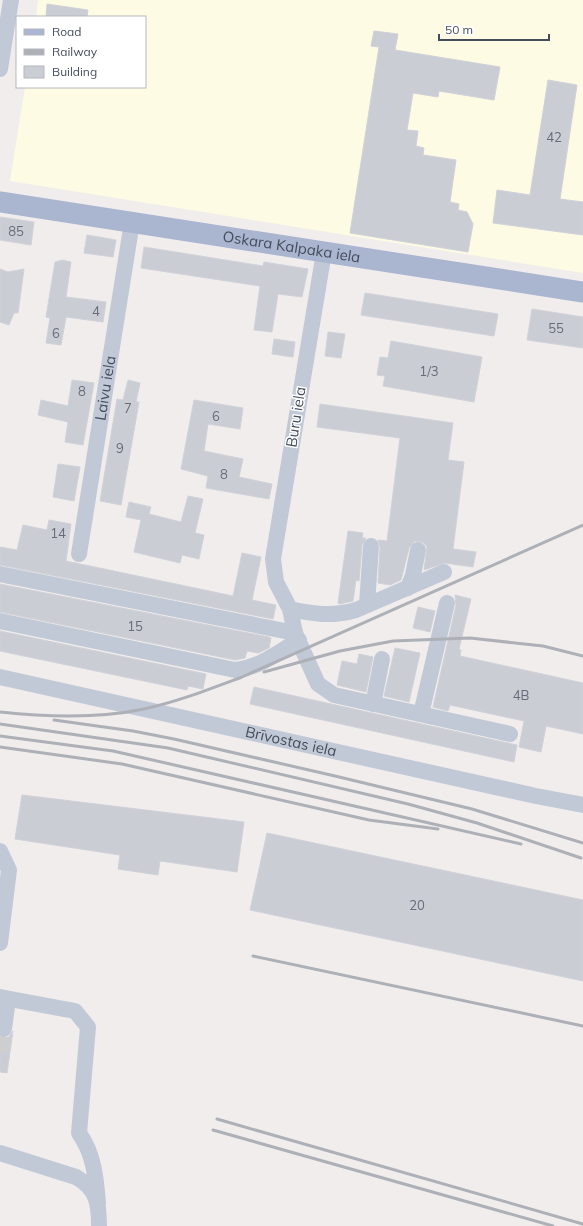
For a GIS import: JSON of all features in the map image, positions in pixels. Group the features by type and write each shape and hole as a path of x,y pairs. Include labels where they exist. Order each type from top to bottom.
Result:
{"main road":[{"name":"Oskara Kalpaka iela","path":"0,202 583,292"}],"street":[{"path":"0,69 11,0"},
{"name":"Laivu iela","path":"80,554 132,222"},
{"name":"Buru iela","path":"324,252 273,560 276,582 290,609 297,636 318,684 334,695 510,734"},
{"path":"367,604 371,546"},
{"path":"408,588 414,575 418,550"},
{"path":"290,609 315,615 344,613 356,610 444,572"},
{"path":"0,574 297,636"},
{"path":"421,714 447,603"},
{"path":"0,621 235,670 247,669 268,659 297,636"},
{"path":"373,704 382,659"},
{"name":"Brīvostas iela","path":"0,677 536,796 583,805"},
{"path":"0,851 9,870 0,943"},
{"path":"4,1029 4,998 75,1011 88,1027 79,1133 86,1142 96,1171 100,1226"},
{"path":"0,1153 76,1177 92,1188 98,1202"}],"shaded area":[{"path":"38,0 583,0 583,273 10,181 25,88 146,88 146,16 36,16"}],"pier":[{"path":"0,1189 68,1226 0,1226"}],"building":[{"path":"47,4 88,10 87,16 46,16"},
{"path":"374,31 398,34 395,50 500,67 494,100 439,91 438,97 413,93 407,130 418,131 416,146 424,148 423,155 456,160 450,202 459,204 458,210 467,212 473,224 468,252 350,233 379,47 371,46"},
{"path":"548,80 577,85 560,199 583,202 583,235 493,223 497,190 530,195"},
{"path":"0,217 34,222 31,245 0,240"},
{"path":"87,235 116,240 113,257 84,253"},
{"path":"144,247 263,266 264,262 308,269 302,297 278,294 272,332 254,330 260,286 141,268"},
{"path":"62,260 71,262 66,297 106,302 103,322 66,317 61,345 46,343 50,318 46,317 55,262"},
{"path":"0,269 8,272 24,269 18,313 14,313 9,325 0,322"},
{"path":"365,293 498,314 494,336 361,315"},
{"path":"532,309 583,317 583,348 527,340"},
{"path":"328,332 345,334 341,358 325,356"},
{"path":"274,339 295,342 293,357 272,354"},
{"path":"391,341 482,357 474,402 383,386 385,376 377,375 380,357 388,358"},
{"path":"72,380 94,383 83,445 65,442 68,422 38,415 41,400 68,406"},
{"path":"128,380 140,383 136,402 139,402 121,505 100,501 117,399 123,400"},
{"path":"194,400 243,408 240,429 208,424 204,451 243,459 239,477 272,484 269,499 206,488 208,476 181,469"},
{"path":"320,404 453,423 448,460 464,462 453,549 476,552 473,567 445,563 424,570 427,547 424,543 415,541 409,548 401,580 390,585 378,583 380,547 378,540 387,541 400,438 317,427"},
{"path":"58,464 80,467 74,501 53,497"},
{"path":"188,496 203,499 195,533 204,535 199,559 182,555 180,563 134,552 141,520 126,517 129,502 151,507 149,514 181,522"},
{"path":"49,520 71,524 66,561 233,596 242,553 261,557 252,600 276,605 273,619 0,565 0,547 17,550 23,525 47,530"},
{"path":"348,531 363,533 362,538 366,538 362,545 359,581 356,580 353,601 340,604 338,603"},
{"path":"0,584 269,637 271,638 269,648 258,653 247,651 245,658 235,660 0,612"},
{"path":"455,595 471,599 459,649 461,650 460,656 583,683 583,734 546,726 541,752 519,747 524,721 450,705 448,711 433,707 456,605"},
{"path":"418,607 435,611 430,632 413,628"},
{"path":"0,631 206,674 203,689 188,686 187,690 0,651"},
{"path":"395,648 420,653 409,702 384,696"},
{"path":"359,654 373,657 366,692 337,685 342,661 357,664"},
{"path":"254,687 517,745 514,762 250,704"},
{"path":"22,795 244,822 237,872 160,861 158,875 118,869 120,855 15,839"},
{"path":"267,833 583,900 583,981 250,910"},
{"path":"13,1031 7,1073 0,1072 0,1037 8,1038"}],"tunnel":[{"path":"0,1052 4,1029"}],"railway":[{"path":"0,712 54,716 90,716 144,709 206,691 242,677 583,525"},
{"path":"264,672 340,651 393,641 470,638 543,646 583,656"},
{"path":"54,720 133,731 174,739 335,776 472,809 583,843"},
{"path":"0,724 168,748 408,804 477,823 581,858"},
{"path":"0,736 113,751 521,844"},
{"path":"0,747 122,764 369,820 438,829"},
{"path":"253,956 583,1026"},
{"path":"217,1119 583,1224"},
{"path":"213,1130 553,1226"}]}
